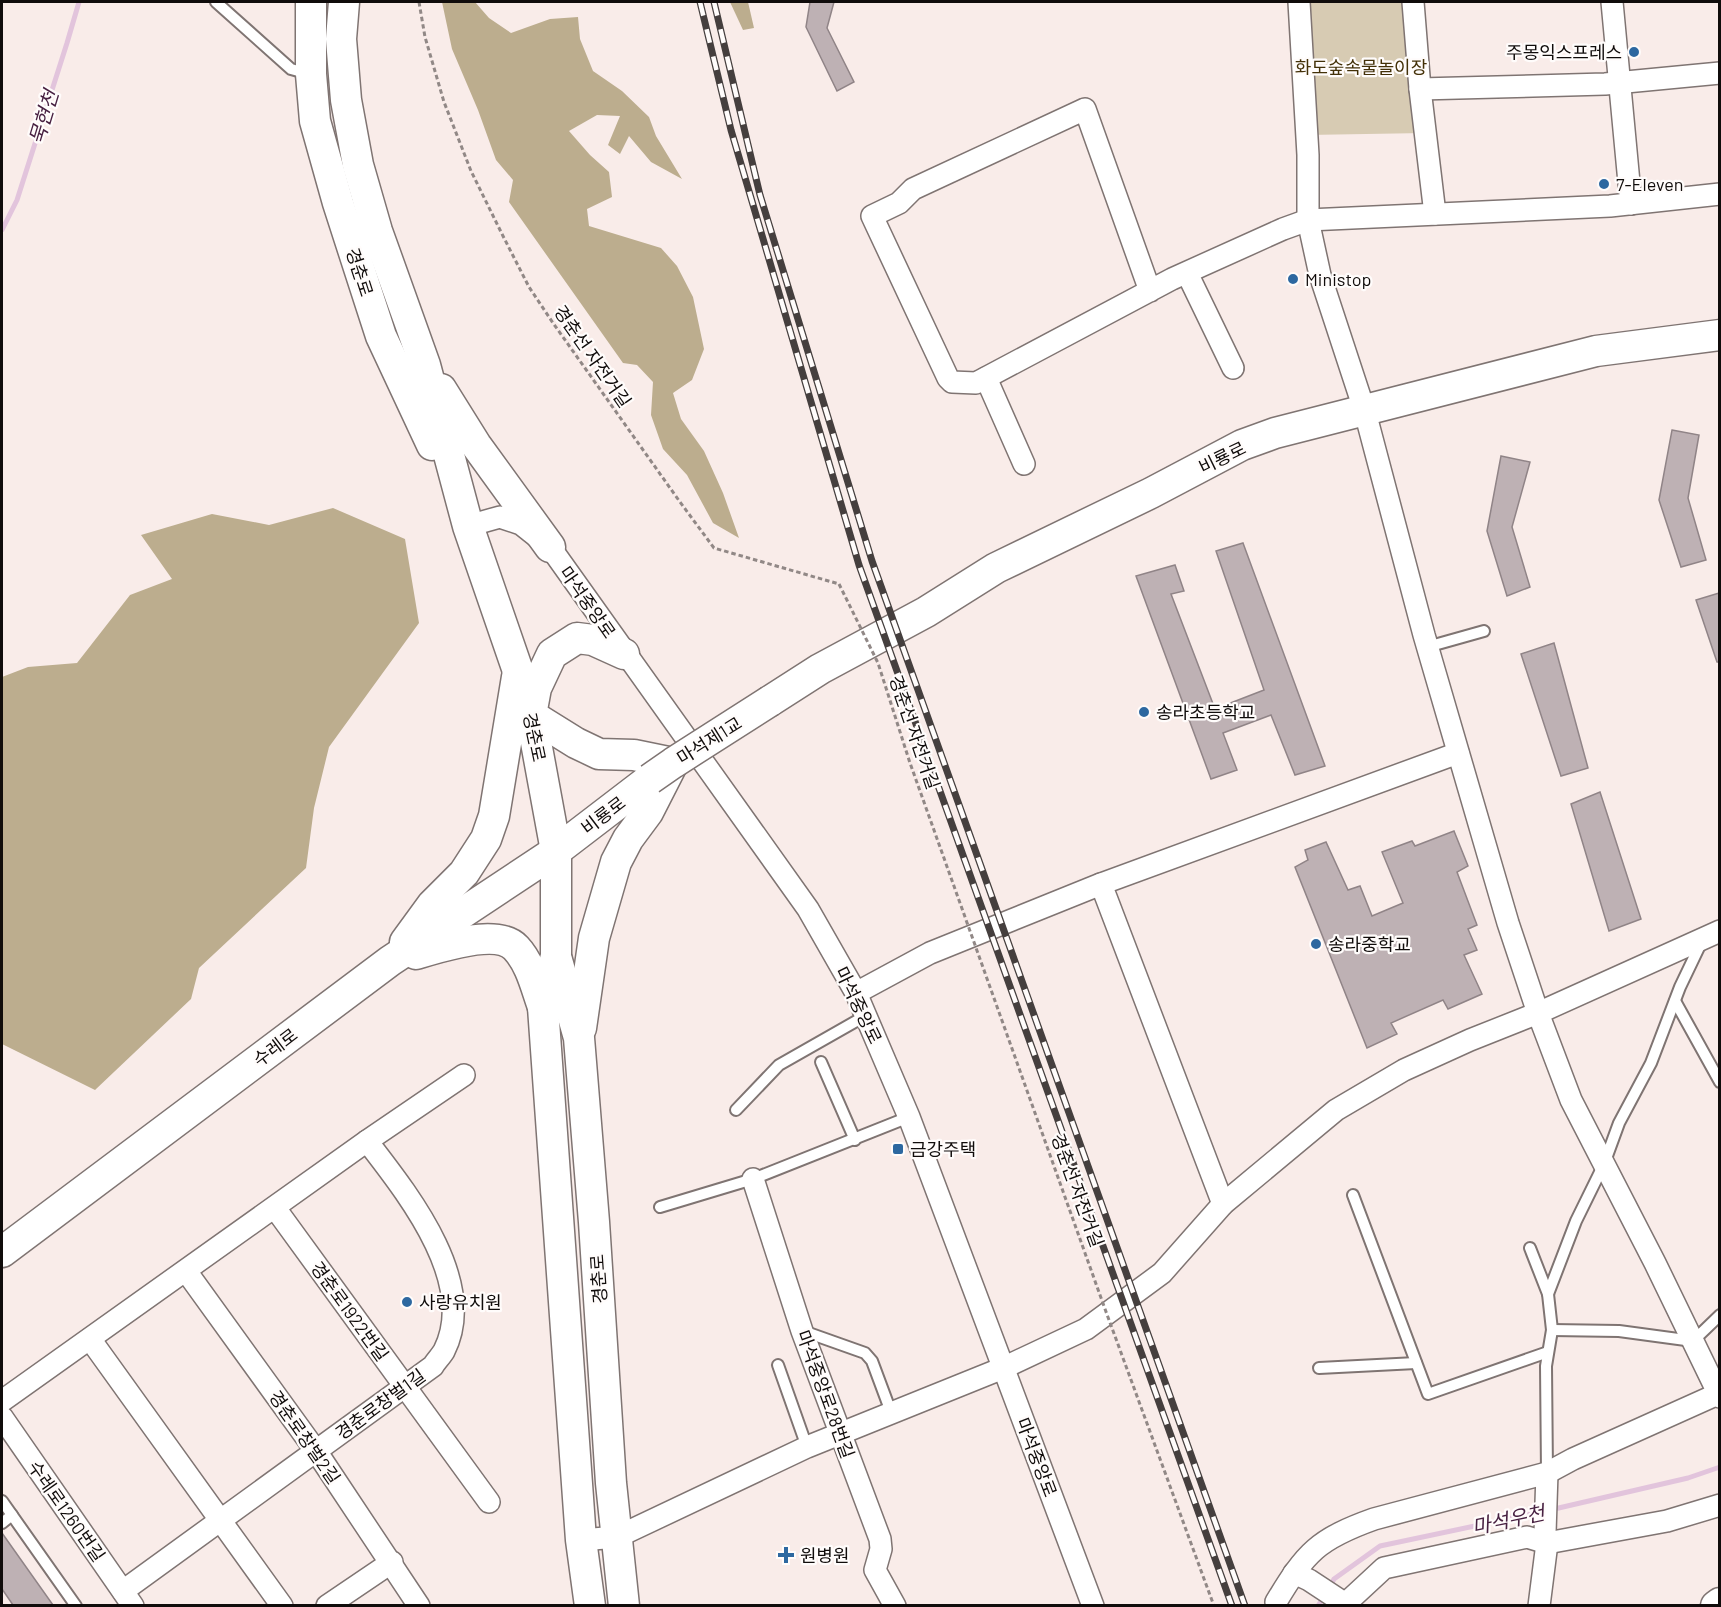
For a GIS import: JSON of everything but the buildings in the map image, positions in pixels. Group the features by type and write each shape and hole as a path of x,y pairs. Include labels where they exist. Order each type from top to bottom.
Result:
{"street":[{"name":"경춘로","path":"311,2 311,74 315,121 338,203 381,336 468,526"},
{"name":"경춘로","path":"344,2 341,39 345,90 358,165 377,231 425,365 468,526 518,671 531,715 548,798 556,850 556,956 543,1008 581,1540 591,1605"},
{"path":"1276,1602 1301,1576 1305,1558 1325,1540 1347,1529 1374,1519 1548,1481 1573,1459 1719,1395 1571,1100 1538,1013 1508,922 1427,647 1365,412 1320,275 1308,220 1308,155 1299,2"},
{"path":"1413,2 1420,89 1435,214"},
{"path":"1612,2 1631,204"},
{"path":"1420,89 1621,82 1719,73"},
{"path":"1150,291 1085,109 914,189 899,203 872,216 948,378 952,382 976,383 1150,291 1283,229 1308,220 1631,204 1719,194"},
{"path":"1187,273 1233,368"},
{"name":"비룡로","path":"770,701 820,669 926,612 996,568 1242,446 1275,433 1365,412 1596,351 1719,335"},
{"path":"425,365 476,445 550,547"},
{"path":"986,378 1024,464"},
{"name":"마석중앙로","path":"468,526 500,517 522,524 550,547 624,654 808,909 867,1015 909,1117 1094,1605"},
{"path":"579,1038 594,938 605,895 616,862 628,839 648,812 652,766 598,754 531,715 536,688 552,654 576,638 593,640 624,654"},
{"path":"390,961 432,905 464,873 486,838 496,805 518,671"},
{"name":"마석제1교","path":"652,766 770,701"},
{"path":"856,993 930,953 1101,884 1458,753"},
{"name":"비룡로","path":"556,850 652,766"},
{"name":"수레로","path":"2,1252 390,961 556,850"},
{"path":"1101,884 1223,1204"},
{"path":"581,1540 617,1537 807,1447 1003,1368 1086,1329 1162,1273 1223,1204 1286,1154 1336,1110 1374,1086 1470,1040 1538,1013 1712,934"},
{"path":"390,961 462,941 490,939 514,946 526,962 543,1008"},
{"name":"경춘로","path":"556,956 579,1038 611,1483 624,1605"},
{"path":"2,1401 367,1141 464,1075"},
{"name":"경춘로창벌1길","path":"128,1598 221,1520 433,1366 444,1351 452,1326 453,1300 450,1280 428,1231 402,1187 367,1141"},
{"name":"마석중앙로28번길","path":"753,1179 802,1331 880,1539 881,1549 876,1570 895,1605"},
{"name":"경춘로1922번길","path":"274,1208 489,1502"},
{"name":"경춘로창벌2길","path":"186,1271 316,1451 420,1605"},
{"path":"90,1339 282,1605"},
{"name":"수레로1260번길","path":"2,1417 128,1598"},
{"path":"1539,1605 1546,1538 1548,1481"},
{"path":"1301,1576 1341,1602 1384,1568 1527,1537 1546,1538 1667,1521 1719,1505"},
{"path":"327,1605 392,1562"}],"lane":[{"path":"216,2 291,69 311,74"},
{"path":"1427,647 1484,631"},
{"path":"1548,1294 1576,1221 1604,1164 1619,1123 1651,1063 1675,1001 1712,934"},
{"path":"1675,1001 1719,1082"},
{"path":"736,1110 779,1065 867,1015"},
{"path":"821,1062 855,1140"},
{"path":"660,1207 753,1179 909,1117"},
{"path":"1353,1195 1428,1394 1548,1352"},
{"path":"1530,1248 1548,1294 1552,1330 1546,1366 1548,1481"},
{"path":"1552,1330 1619,1331 1693,1341 1719,1315"},
{"path":"802,1331 865,1353 872,1361 891,1412"},
{"path":"1319,1368 1416,1363"},
{"path":"778,1365 807,1447"},
{"path":"2,1501 76,1605"},
{"path":"2,1523 12,1515"}],"path":[{"name":"경춘선 자전거길","path":"419,2 444,102 471,171 529,287 674,494 714,548 839,584 878,663 910,763 1214,1605"}],"green space":[{"name":"화도숲속물놀이장","path":"1299,2 1413,2 1425,133 1307,135"}],"shaded area":[{"path":"442,2 475,2 489,18 511,33 550,19 578,17 580,39 593,71 622,91 649,117 656,136 682,179 651,162 629,136 620,154 608,145 620,116 597,115 569,131 609,172 612,197 587,209 589,226 661,248 677,266 693,297 704,349 692,380 673,393 681,419 704,451 723,493 739,538 713,523 687,475 663,449 651,415 653,382 637,365 623,363 509,202 513,180 496,160 452,49"},
{"path":"730,2 748,2 754,28 743,30"},
{"path":"333,508 405,539 419,623 329,747 314,808 306,868 199,968 191,999 95,1090 2,1044 2,677 28,667 77,663 130,595 172,579 141,535 212,514 269,525"}],"waterway":[{"name":"묵현천","path":"2,230 17,200 79,2"},
{"name":"마석우천","path":"1550,1510 1688,1478 1720,1467"},
{"name":"마석우천","path":"1329,1588 1334,1579 1380,1546 1541,1512"},
{"name":"마석우천","path":"1318,1606 1324,1596"}],"railway":[{"path":"700,2 731,130 859,565 1232,1606"},
{"path":"714,2 760,195 872,561 1245,1606"}],"place":[{"name":"주몽익스프레스","path":"1634,52"},
{"name":"7-Eleven","path":"1604,184"},
{"name":"Ministop","path":"1293,279"},
{"name":"송라초등학교","path":"1144,712"},
{"name":"송라중학교","path":"1316,944"},
{"name":"금강주택","path":"898,1149"},
{"name":"사랑유치원","path":"407,1302"},
{"name":"원병원","path":"786,1555"}]}
